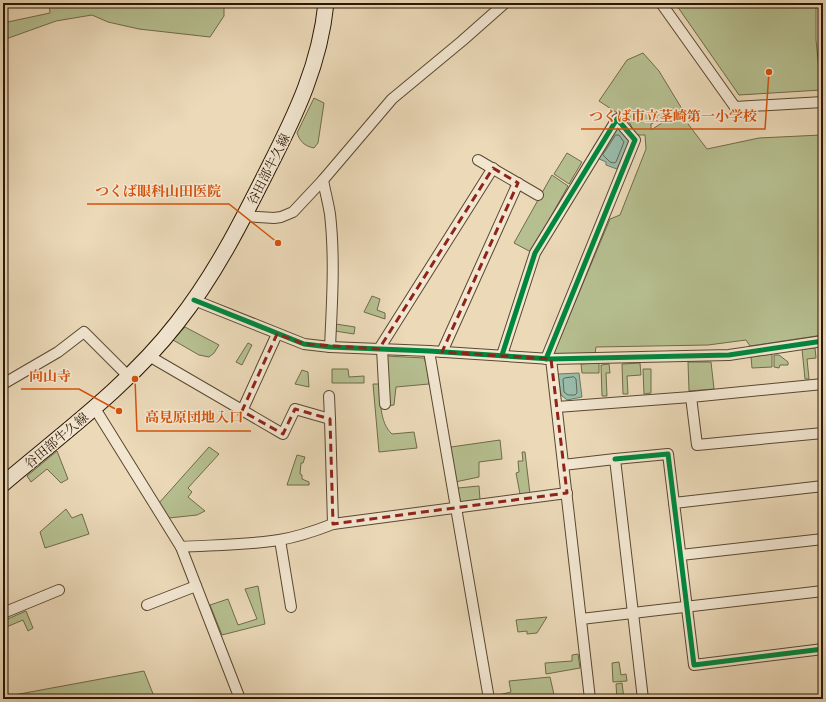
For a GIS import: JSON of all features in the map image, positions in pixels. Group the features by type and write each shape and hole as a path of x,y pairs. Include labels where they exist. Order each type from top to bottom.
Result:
{"main road":[{"name":"谷田部牛久線","path":"3,484 94,407 149,356 194,300 216,267 244,216 289,127 305,91 323,29 326,3"}],"street":[{"path":"244,216 274,218 293,212 323,180 392,99 505,3"},
{"path":"661,3 735,107 823,102"},
{"path":"502,355 535,253 617,119 635,140 548,359 557,407 590,699"},
{"path":"478,160 538,195"},
{"path":"385,404 380,349 493,168"},
{"path":"323,180 330,213 333,266 330,347"},
{"path":"442,352 518,183"},
{"path":"194,300 304,344 330,347 502,355 548,359 729,355 823,341"},
{"path":"3,384 58,352 84,332 128,376"},
{"path":"242,411 277,334"},
{"path":"429,351 489,699"},
{"path":"149,356 283,434 295,409 330,419"},
{"path":"557,407 823,384"},
{"path":"329,396 333,524"},
{"path":"691,396 697,445 823,433"},
{"path":"94,407 181,547 240,699"},
{"path":"564,465 668,454 694,664 823,649"},
{"path":"615,459 643,699"},
{"path":"674,503 823,486"},
{"path":"181,547 238,545 280,540 310,533 333,524 567,493"},
{"path":"681,555 823,539"},
{"path":"280,540 291,607"},
{"path":"147,605 196,586"},
{"path":"3,613 59,590"},
{"path":"581,619 823,591"}],"highlighted area":[{"path":"493,168 518,183 442,352 551,359 567,493 333,524 330,419 295,409 283,434 242,411 277,334 304,344 379,349"}],"shaded area":[{"path":"49,3 224,3 224,16 210,37 139,29 108,22 92,15 56,21 3,40 3,23 50,13"},
{"path":"675,3 816,3 816,40 821,90 739,95"},
{"path":"643,53 659,71 682,109 651,124 651,130 679,112 707,149 759,138 821,135 823,140 823,335 750,346 746,340 708,345 596,347 595,354 553,355 610,219 620,215 646,149 645,135 636,135 628,120 599,101 627,60"},
{"path":"314,98 324,103 318,143 314,148 303,143 297,133"},
{"path":"567,153 582,162 569,184 554,174"},
{"path":"552,175 568,186 531,252 514,243"},
{"path":"372,296 380,299 377,310 385,313 385,319 364,312"},
{"path":"336,324 355,327 354,334 335,331"},
{"path":"185,327 219,345 214,353 209,357 199,355 173,340"},
{"path":"248,343 252,345 242,365 236,362"},
{"path":"815,348 816,358 807,359 809,379 805,379 802,349"},
{"path":"772,354 772,367 752,368 751,357"},
{"path":"774,355 779,355 788,362 788,365 780,365 779,368 774,367"},
{"path":"386,356 424,358 427,366 429,384 396,387 394,405 387,406"},
{"path":"688,362 711,362 714,389 689,391"},
{"path":"599,363 599,373 582,373 581,364"},
{"path":"640,363 641,375 627,376 628,394 623,394 622,364"},
{"path":"609,364 610,373 606,373 607,396 602,396 601,365"},
{"path":"332,369 348,369 349,377 364,376 364,383 332,383"},
{"path":"643,369 651,369 651,393 644,394"},
{"path":"302,370 308,372 309,387 295,384"},
{"path":"373,384 379,384 381,411 388,429 392,434 414,432 417,448 379,452"},
{"path":"500,440 502,459 479,462 479,477 455,482 451,447"},
{"path":"209,447 219,454 188,488 192,492 188,497 205,511 197,515 169,518 159,503"},
{"path":"57,451 68,479 61,483 47,469 31,482 27,476"},
{"path":"522,452 525,452 530,494 520,494 516,473 519,472 518,461 523,461"},
{"path":"297,455 305,457 303,463 301,463 300,474 302,475 302,479 309,482 309,485 287,485"},
{"path":"479,486 480,500 462,502 460,500 458,488"},
{"path":"66,509 72,518 82,514 89,534 45,548 40,532"},
{"path":"258,586 265,624 222,635 210,605 228,599 238,625 257,619 245,589"},
{"path":"26,611 33,628 28,631 23,620 4,628 8,639 3,641 3,621"},
{"path":"547,617 537,633 527,634 527,631 518,632 516,620"},
{"path":"578,654 580,668 546,674 545,663 572,661 572,655"},
{"path":"619,662 621,675 626,674 627,681 613,682 612,663"},
{"path":"144,671 155,699 3,699 3,697"},
{"path":"550,677 555,699 495,699 494,696 511,692 509,681"},
{"path":"622,683 624,699 617,699 616,684"}],"water":[{"path":"618,128 629,141 617,169 606,165 606,162 597,158 615,129"},
{"path":"579,373 582,397 567,400 561,395 558,374"}],"cycle path":[{"path":"502,355 535,253 617,119 635,140 546,359"},
{"path":"194,300 304,344 330,347 429,351 551,359 729,355 823,341"},
{"path":"615,459 668,454 694,665 823,649"}],"place":[{"name":"つくば市立茎崎第一小学校","path":"769,72"},
{"name":"つくば眼科山田医院","path":"278,243"},
{"name":"高見原団地入口","path":"135,379"},
{"name":"向山寺","path":"119,411"}]}
